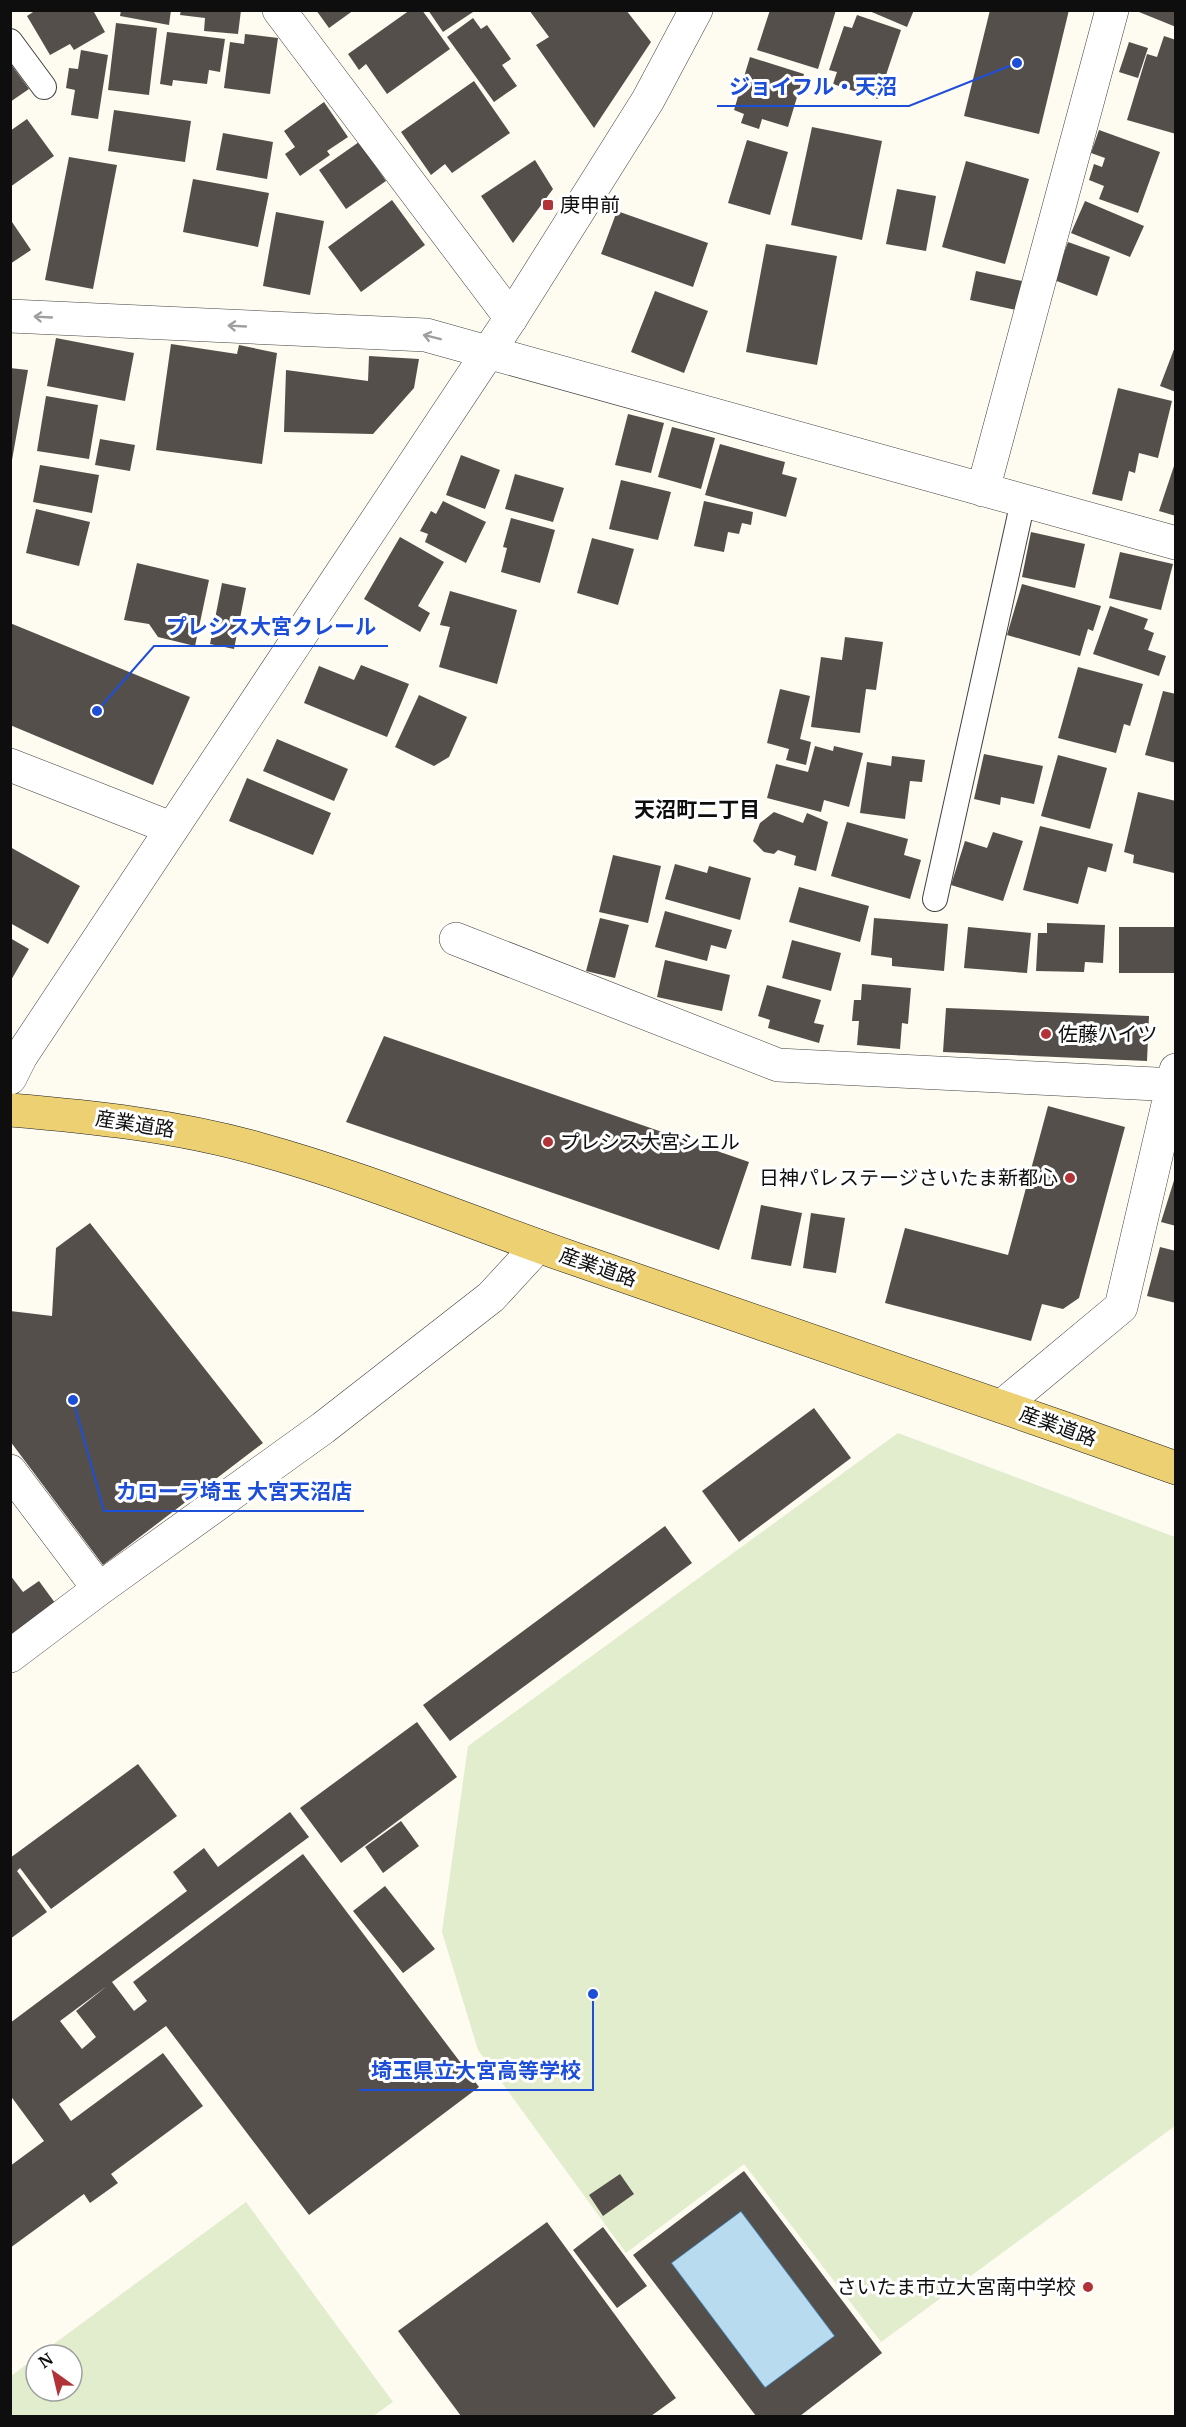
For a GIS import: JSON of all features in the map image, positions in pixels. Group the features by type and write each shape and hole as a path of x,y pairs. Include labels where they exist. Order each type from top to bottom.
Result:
{"main road":[{"name":"産業道路","path":"10,1110 93,1117 166,1128 256,1148 363,1180 538,1246 1176,1468"}],"street":[{"path":"279,10 511,318"},
{"path":"10,1078 21,1056 171,828 511,318 648,100 696,10"},
{"path":"983,490 1112,10"},
{"path":"10,316 426,335 1176,543"},
{"path":"10,765 171,828"},
{"path":"456,939 778,1065 1175,1080 1121,1307 1002,1406"},
{"path":"10,1656 99,1588 323,1428 482,1305 538,1246"},
{"path":"10,1471 99,1588"}],"lane":[{"path":"10,41 44,87"},
{"path":"935,899 1023,501"}],"green space":[{"path":"898,1433 1175,1537 1175,2126 881,2342 744,2164 626,2253 478,2050 442,1932 468,1746"},
{"path":"246,2202 393,2402 373,2416 11,2416 11,2376 24,2366 24,2403 84,2403 84,2343 55,2343"}],"water":[{"path":"741,2211 835,2336 765,2388 671,2263"}],"building":[{"path":"36,10 97,10 94,12 105,32 74,50 70,44 50,55 27,16"},
{"path":"121,10 171,10 169,25 120,16"},
{"path":"181,10 241,10 238,34 204,31 205,18 180,15"},
{"path":"316,10 354,10 329,28"},
{"path":"410,10 422,10 450,49 387,94 366,64 359,70 348,54"},
{"path":"428,10 476,10 443,32"},
{"path":"529,10 626,10 651,42 594,128 536,45 549,37"},
{"path":"770,10 836,10 818,69 757,50"},
{"path":"867,10 914,10 907,27"},
{"path":"990,10 1069,10 1039,134 964,116"},
{"path":"1140,10 1176,10 1176,27 1139,12"},
{"path":"857,15 901,30 878,99 833,84 837,72 829,70 844,26 852,28"},
{"path":"473,18 481,29 487,25 511,59 502,65 517,86 494,102 447,37"},
{"path":"116,23 157,28 149,95 108,90"},
{"path":"167,32 225,39 220,72 209,70 207,84 173,80 172,86 160,84"},
{"path":"245,34 278,38 270,94 224,88 230,42 244,44"},
{"path":"1164,36 1176,40 1176,134 1127,120 1147,54 1157,57"},
{"path":"1129,42 1148,48 1138,78 1119,72"},
{"path":"81,50 108,55 98,119 71,115 75,90 66,88 69,68 78,69"},
{"path":"750,57 804,74 788,127 762,119 759,129 741,123 744,114 734,110"},
{"path":"10,63 29,89 10,102"},
{"path":"474,81 510,133 452,173 445,164 431,175 401,132"},
{"path":"324,102 348,137 327,151 330,155 300,176 285,154 295,147 284,131"},
{"path":"114,110 191,121 185,162 108,151"},
{"path":"27,119 54,156 10,187 10,131"},
{"path":"812,127 882,141 862,240 791,225"},
{"path":"1099,130 1160,152 1138,213 1099,199 1104,186 1089,180 1094,164 1102,167 1105,158 1091,153"},
{"path":"223,133 273,142 267,179 216,170"},
{"path":"747,140 788,152 770,215 728,203"},
{"path":"359,142 386,181 346,209 319,170"},
{"path":"69,157 117,165 93,289 45,280"},
{"path":"535,160 553,189 513,243 481,196"},
{"path":"966,161 1029,179 1005,264 942,247"},
{"path":"193,179 269,193 258,247 183,232"},
{"path":"897,189 936,196 926,251 886,244"},
{"path":"392,200 425,245 361,292 328,247"},
{"path":"1085,201 1144,226 1130,257 1071,233"},
{"path":"617,211 708,243 693,287 601,254"},
{"path":"276,212 324,221 310,295 263,286"},
{"path":"10,219 31,250 10,264"},
{"path":"1068,242 1110,257 1097,296 1054,280"},
{"path":"766,244 837,256 817,365 746,352"},
{"path":"976,271 1022,281 1016,310 970,300"},
{"path":"655,291 708,311 684,373 631,352"},
{"path":"56,338 134,353 125,401 47,386"},
{"path":"171,344 237,354 239,345 277,353 262,464 156,450"},
{"path":"1176,344 1176,392 1160,386"},
{"path":"369,356 419,359 414,388 373,434 284,432 286,370 368,381"},
{"path":"10,368 28,370 12,460 10,460"},
{"path":"1118,388 1172,401 1158,458 1139,453 1135,473 1129,471 1122,501 1092,494"},
{"path":"46,396 98,405 89,459 37,451"},
{"path":"628,414 664,423 651,473 615,465"},
{"path":"672,427 715,438 701,489 658,477"},
{"path":"100,439 135,445 130,471 95,465"},
{"path":"720,444 785,462 782,474 797,478 786,517 705,495"},
{"path":"461,455 500,470 485,509 446,495"},
{"path":"1176,460 1176,516 1159,511"},
{"path":"40,465 99,475 92,513 33,502"},
{"path":"515,474 564,488 553,522 505,509"},
{"path":"621,480 671,492 658,540 609,529"},
{"path":"443,501 486,522 466,563 425,542 428,534 420,531 431,511 436,514"},
{"path":"704,501 753,512 751,525 742,523 739,534 728,532 724,552 694,546"},
{"path":"36,509 90,522 79,566 26,553"},
{"path":"511,518 555,530 540,583 501,572 507,548 503,547"},
{"path":"1031,532 1085,544 1075,588 1022,577"},
{"path":"400,537 444,562 418,606 430,613 420,632 364,599"},
{"path":"592,538 634,549 618,605 577,593"},
{"path":"1120,552 1173,564 1161,610 1109,598"},
{"path":"137,563 209,580 195,646 158,637 149,624 124,620"},
{"path":"222,583 246,588 234,649 210,644"},
{"path":"1022,584 1101,606 1093,631 1088,629 1080,656 1007,635"},
{"path":"450,591 517,610 497,684 439,667 450,627 440,625"},
{"path":"1110,606 1148,619 1144,629 1154,633 1148,650 1166,656 1159,676 1093,654"},
{"path":"10,623 190,697 153,785 10,725"},
{"path":"845,637 883,642 876,690 866,689 860,733 811,727 821,657 842,660"},
{"path":"361,665 409,684 387,737 304,703 319,666 354,680"},
{"path":"1078,667 1143,684 1130,726 1124,724 1116,753 1058,738"},
{"path":"780,689 810,696 800,739 811,742 806,765 786,760 789,749 767,743"},
{"path":"1163,691 1176,694 1176,763 1145,755"},
{"path":"419,695 467,717 449,757 434,766 395,747"},
{"path":"277,739 348,769 334,801 263,771"},
{"path":"815,746 833,751 834,746 863,753 849,807 824,800 821,812 767,798 776,764 808,772"},
{"path":"984,754 1043,766 1034,804 1001,797 1000,805 974,799"},
{"path":"1058,755 1107,768 1090,829 1041,816"},
{"path":"892,756 925,760 922,782 910,781 905,819 860,813 867,762 891,766"},
{"path":"247,778 331,813 313,855 229,821"},
{"path":"1138,792 1176,801 1174,873 1133,863 1134,855 1124,852"},
{"path":"774,812 803,823 807,813 828,822 816,871 794,865 796,856 778,850 774,854 764,852 753,841 760,823"},
{"path":"847,822 908,839 904,855 921,860 910,899 831,876"},
{"path":"1040,826 1113,844 1106,872 1088,867 1078,904 1023,890"},
{"path":"993,832 1023,841 1003,901 951,885 965,841 987,848"},
{"path":"10,847 80,886 48,944 10,923"},
{"path":"613,855 661,866 648,923 599,912"},
{"path":"675,864 707,873 709,866 751,878 740,920 665,899"},
{"path":"799,887 869,906 860,942 789,922"},
{"path":"665,911 732,930 726,949 711,945 707,961 655,947"},
{"path":"600,918 629,925 615,978 586,971"},
{"path":"874,918 948,924 944,971 892,966 892,958 871,955"},
{"path":"1047,923 1105,925 1103,963 1085,962 1084,972 1036,971 1038,933 1047,933"},
{"path":"968,927 1031,933 1027,973 964,968"},
{"path":"1119,927 1176,927 1176,973 1119,973"},
{"path":"10,938 29,949 10,982"},
{"path":"792,940 841,953 831,991 782,978"},
{"path":"665,960 730,975 722,1011 657,997"},
{"path":"862,984 911,988 908,1024 902,1023 900,1049 857,1045 859,1021 852,1021 854,1000 861,1000"},
{"path":"767,985 821,1000 814,1023 824,1025 819,1043 768,1028 770,1020 758,1016"},
{"name":"佐藤ハイツ","path":"946,1008 1149,1016 1147,1061 943,1052"},
{"name":"プレシス大宮シエル","path":"384,1036 749,1162 719,1250 346,1122"},
{"name":"日神パレステージさいたま新都心","path":"1048,1106 1125,1127 1079,1298 1063,1309 1042,1304 1031,1341 885,1303 905,1228 1008,1255"},
{"path":"1176,1174 1176,1226 1161,1222"},
{"path":"761,1205 802,1213 791,1266 751,1259"},
{"path":"811,1213 845,1218 836,1273 803,1268"},
{"path":"90,1223 263,1443 103,1565 10,1441 10,1311 52,1316 56,1248"},
{"path":"1160,1247 1176,1251 1176,1303 1147,1296"},
{"path":"814,1408 851,1458 739,1542 702,1491"},
{"path":"665,1526 692,1563 450,1741 423,1705"},
{"path":"10,1575 23,1592 39,1581 58,1607 10,1644"},
{"path":"417,1722 457,1777 341,1863 300,1808"},
{"path":"138,1764 177,1816 51,1909 20,1868 17,1871 47,1912 10,1939 10,1858"},
{"path":"290,1812 309,1837 112,1982 134,2011 147,2001 133,1982 303,1854 479,2087 309,2215 166,2026 59,2104 71,2121 163,2053 203,2106 111,2174 118,2183 90,2203 84,2194 10,2248 10,2166 44,2141 10,2095 10,2023 187,1891 173,1872 204,1848 218,1867","holes":["107,1986 76,2011 96,2037 82,2049 60,2021"]},
{"path":"401,1821 419,1846 383,1873 365,1847"},
{"path":"385,1886 435,1949 403,1973 353,1911"},
{"path":"744,2171 882,2353 800,2416 756,2416 633,2255","holes":["741,2211 835,2336 765,2388 671,2263"]},
{"path":"620,2174 634,2194 603,2216 589,2195"},
{"path":"547,2222 676,2398 651,2416 461,2416 398,2331"},
{"path":"603,2227 647,2286 617,2308 573,2250"}],"place":[{"name":"ジョイフル・天沼","path":"1017,63"},
{"name":"庚申前","path":"548,205"},
{"name":"プレシス大宮クレール","path":"97,711"},
{"name":"佐藤ハイツ","path":"1046,1034"},
{"name":"プレシス大宮シエル","path":"548,1142"},
{"name":"日神パレステージさいたま新都心","path":"1070,1178"},
{"name":"カローラ埼玉 大宮天沼店","path":"73,1400"},
{"name":"埼玉県立大宮高等学校","path":"593,1994"},
{"name":"さいたま市立大宮南中学校","path":"1088,2287"}],"district":[{"name":"天沼町二丁目","path":"697,810"}]}
